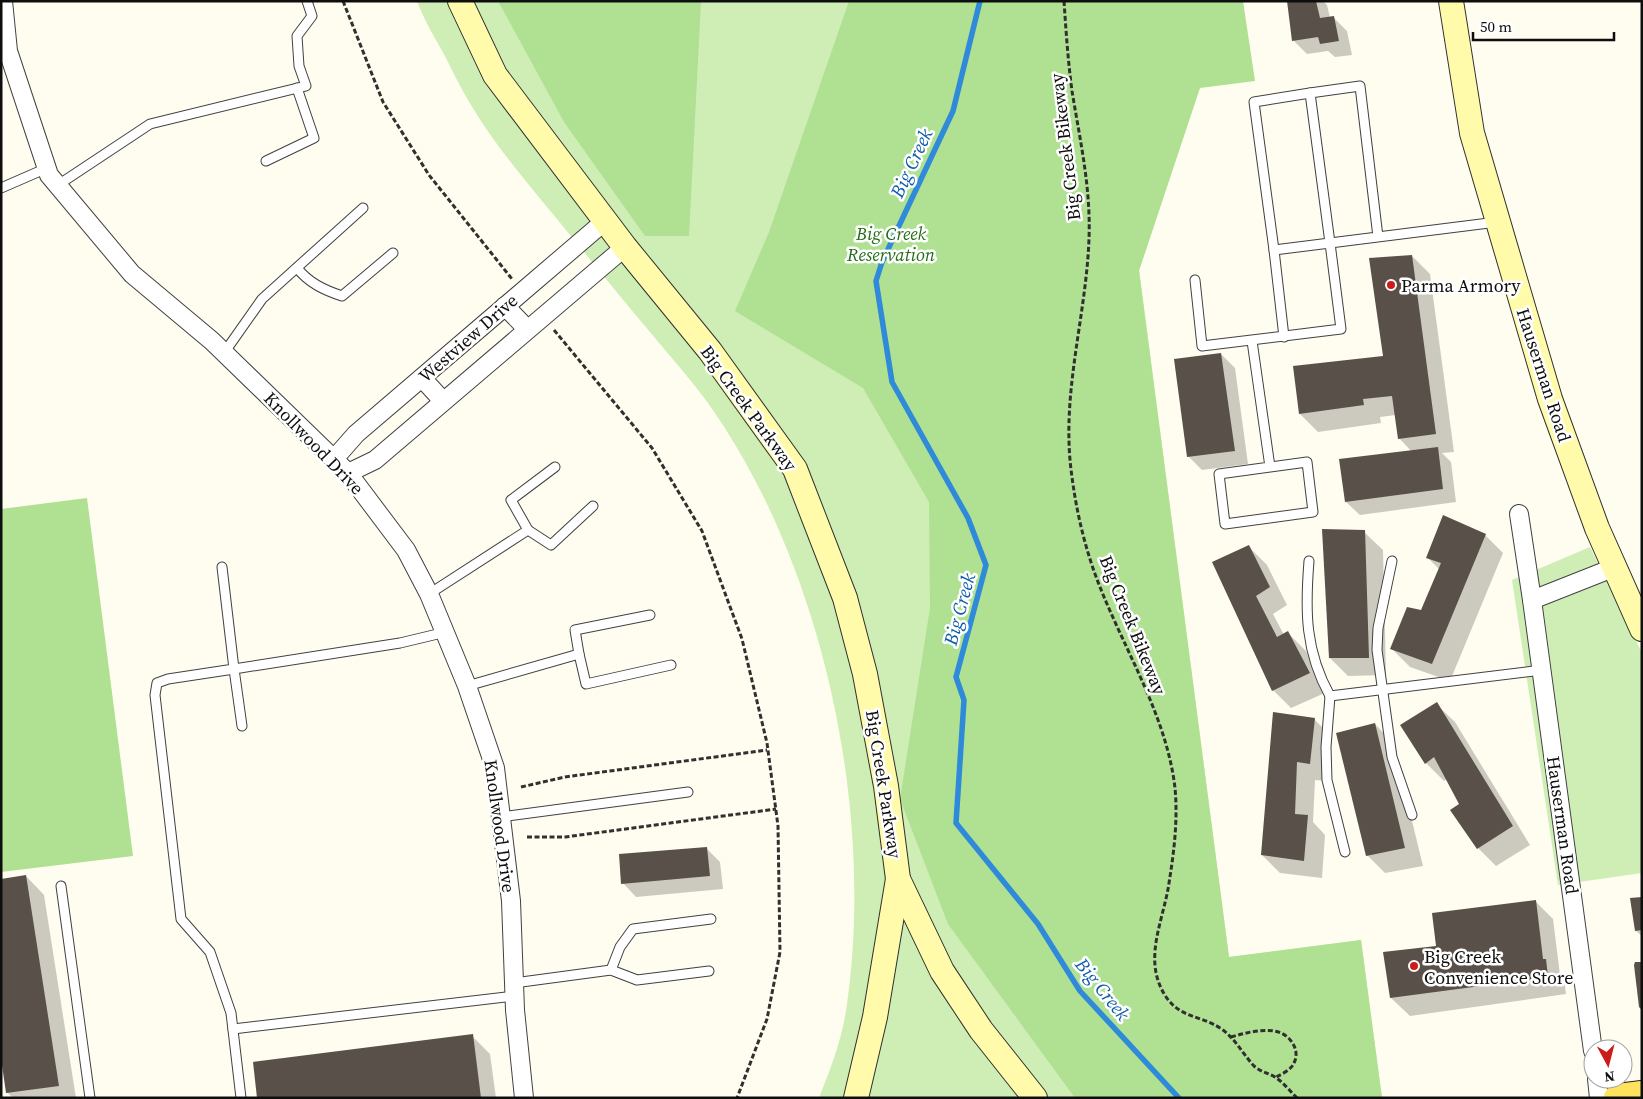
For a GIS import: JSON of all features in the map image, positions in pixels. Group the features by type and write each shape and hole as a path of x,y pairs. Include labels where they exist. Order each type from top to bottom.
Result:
{"main road":[{"path":"1618,1098 1642,1094"}],"street":[{"name":"Knollwood Drive","path":"3,1 8,51 47,168 58,185 132,274 224,353 348,473 406,550 429,594 467,686 495,768 511,902 514,989 524,1098"},
{"name":"Big Creek Parkway","path":"460,1 495,75 625,247 710,351 796,469 845,598 865,674 886,786 898,879 875,1017 856,1098"},
{"name":"Hauserman Road","path":"1452,1 1472,134 1550,399 1613,568 1642,629"},
{"name":"Westview Drive","path":"334,460 356,434 606,221"},
{"name":"Westview Drive","path":"348,473 375,460 625,247"},
{"path":"505,306 528,329"},
{"path":"422,378 443,401"},
{"name":"Hauserman Road","path":"1519,514 1591,1039"},
{"path":"1532,600 1613,568"},
{"name":"Big Creek Parkway","path":"898,879 942,971 981,1030 1035,1098"}],"lane":[{"path":"58,185 150,124 306,86 299,66 297,36 312,16 307,1"},
{"path":"1284,336 1254,102 1360,86 1378,237"},
{"path":"266,161 314,138 297,88"},
{"path":"1196,280 1202,346 1341,329 1310,93"},
{"path":"1,188 47,168"},
{"path":"224,353 262,299 363,208"},
{"path":"1274,250 1497,222"},
{"path":"297,268 303,276 323,290 342,296 393,253"},
{"path":"1252,341 1270,468"},
{"path":"1308,462 1313,512 1225,524 1219,474 1270,468 1308,462"},
{"path":"555,467 511,500 528,530 551,545 593,506"},
{"path":"429,594 528,530"},
{"path":"1309,561 1306,626 1316,664 1330,696 1326,747 1327,780 1345,852"},
{"path":"1392,561 1378,628 1376,650 1392,757 1412,816"},
{"path":"222,567 242,726"},
{"path":"650,615 575,630 586,684 671,665"},
{"path":"241,1098 231,1013 210,952 181,919 155,695 157,683 168,679 400,643 446,632"},
{"path":"467,686 579,654"},
{"path":"1330,696 1542,670"},
{"path":"501,816 688,792"},
{"path":"61,886 90,1098"},
{"path":"611,970 620,947 633,930 711,919"},
{"path":"233,1030 514,989 611,970 636,980 709,971"}],"path":[{"path":"342,1 383,102 429,175 522,292"},
{"name":"Big Creek Bikeway","path":"1064,1 1072,90 1089,195 1089,240 1068,418 1072,478 1082,530 1101,590 1144,687 1168,754 1174,786 1174,845 1169,886 1154,949 1155,966 1160,986 1169,1002 1182,1013 1208,1021 1231,1037 1257,1068 1276,1077 1297,1098"},
{"path":"542,317 652,448 702,531 742,638 767,750 776,809 778,826 780,952 767,1018 737,1098"},
{"path":"521,787 565,777 767,750"},
{"path":"527,837 565,837 776,809"},
{"path":"1231,1037 1260,1031 1276,1031 1289,1037 1295,1048 1295,1062 1288,1070 1276,1077"}],"green space":[{"name":"Big Creek Reservation","path":"417,1 1104,1 1229,957 1361,940 1382,1098 819,1098 840,1040 847,1004 854,928 853,849 845,768 830,688 809,609 780,534 746,463 705,399 499,147 464,93 426,22"},
{"path":"498,1 701,1 689,236 645,236 564,122"},
{"name":"Big Creek Reservation","path":"849,1 1243,1 1255,81 1200,88 1139,271 1229,957 1361,940 1382,1098 1075,1098 948,924 900,799 930,608 929,502 863,388 735,311 769,232"},
{"path":"87,498 133,856 1,872 1,509"},
{"path":"1590,547 1642,653 1642,873 1558,885 1512,580"}],"building":[{"path":"1287,1 1316,1 1320,18 1334,16 1339,41 1320,44 1318,37 1292,41"},
{"path":"1412,255 1436,434 1398,439 1392,396 1363,399 1364,405 1299,414 1293,366 1383,356 1369,258"},
{"path":"1221,353 1235,451 1187,457 1174,359"},
{"path":"1438,447 1443,489 1345,502 1339,459"},
{"path":"1443,515 1486,534 1432,664 1390,649 1407,607 1421,610 1441,563 1426,558"},
{"path":"1322,529 1365,530 1369,658 1329,658"},
{"path":"1249,545 1270,587 1256,596 1277,637 1288,631 1310,673 1272,691 1212,562"},
{"path":"1437,702 1513,826 1477,849 1450,810 1459,804 1434,757 1425,764 1400,725"},
{"path":"1273,712 1315,718 1310,764 1297,762 1295,814 1308,815 1304,861 1261,855"},
{"path":"1375,723 1405,848 1366,856 1336,733"},
{"path":"707,847 710,876 621,884 619,854"},
{"path":"26,875 59,1086 6,1093 1,1058 1,879"},
{"path":"1642,897 1642,930 1635,931 1630,898"},
{"path":"1536,900 1543,959 1546,959 1548,977 1390,998 1383,952 1436,946 1432,913"},
{"path":"1635,962 1642,962 1642,1010 1639,1007"},
{"path":"473,1034 481,1098 257,1098 253,1062"}],"waterway":[{"name":"Big Creek","path":"980,1 953,111 882,262 876,281 892,382 968,518 986,565 956,677 964,700 956,823 1038,924 1080,991 1179,1098"}],"place":[{"name":"Parma Armory","path":"1391,285"},
{"name":"Big Creek Convenience Store","path":"1414,966"}]}
